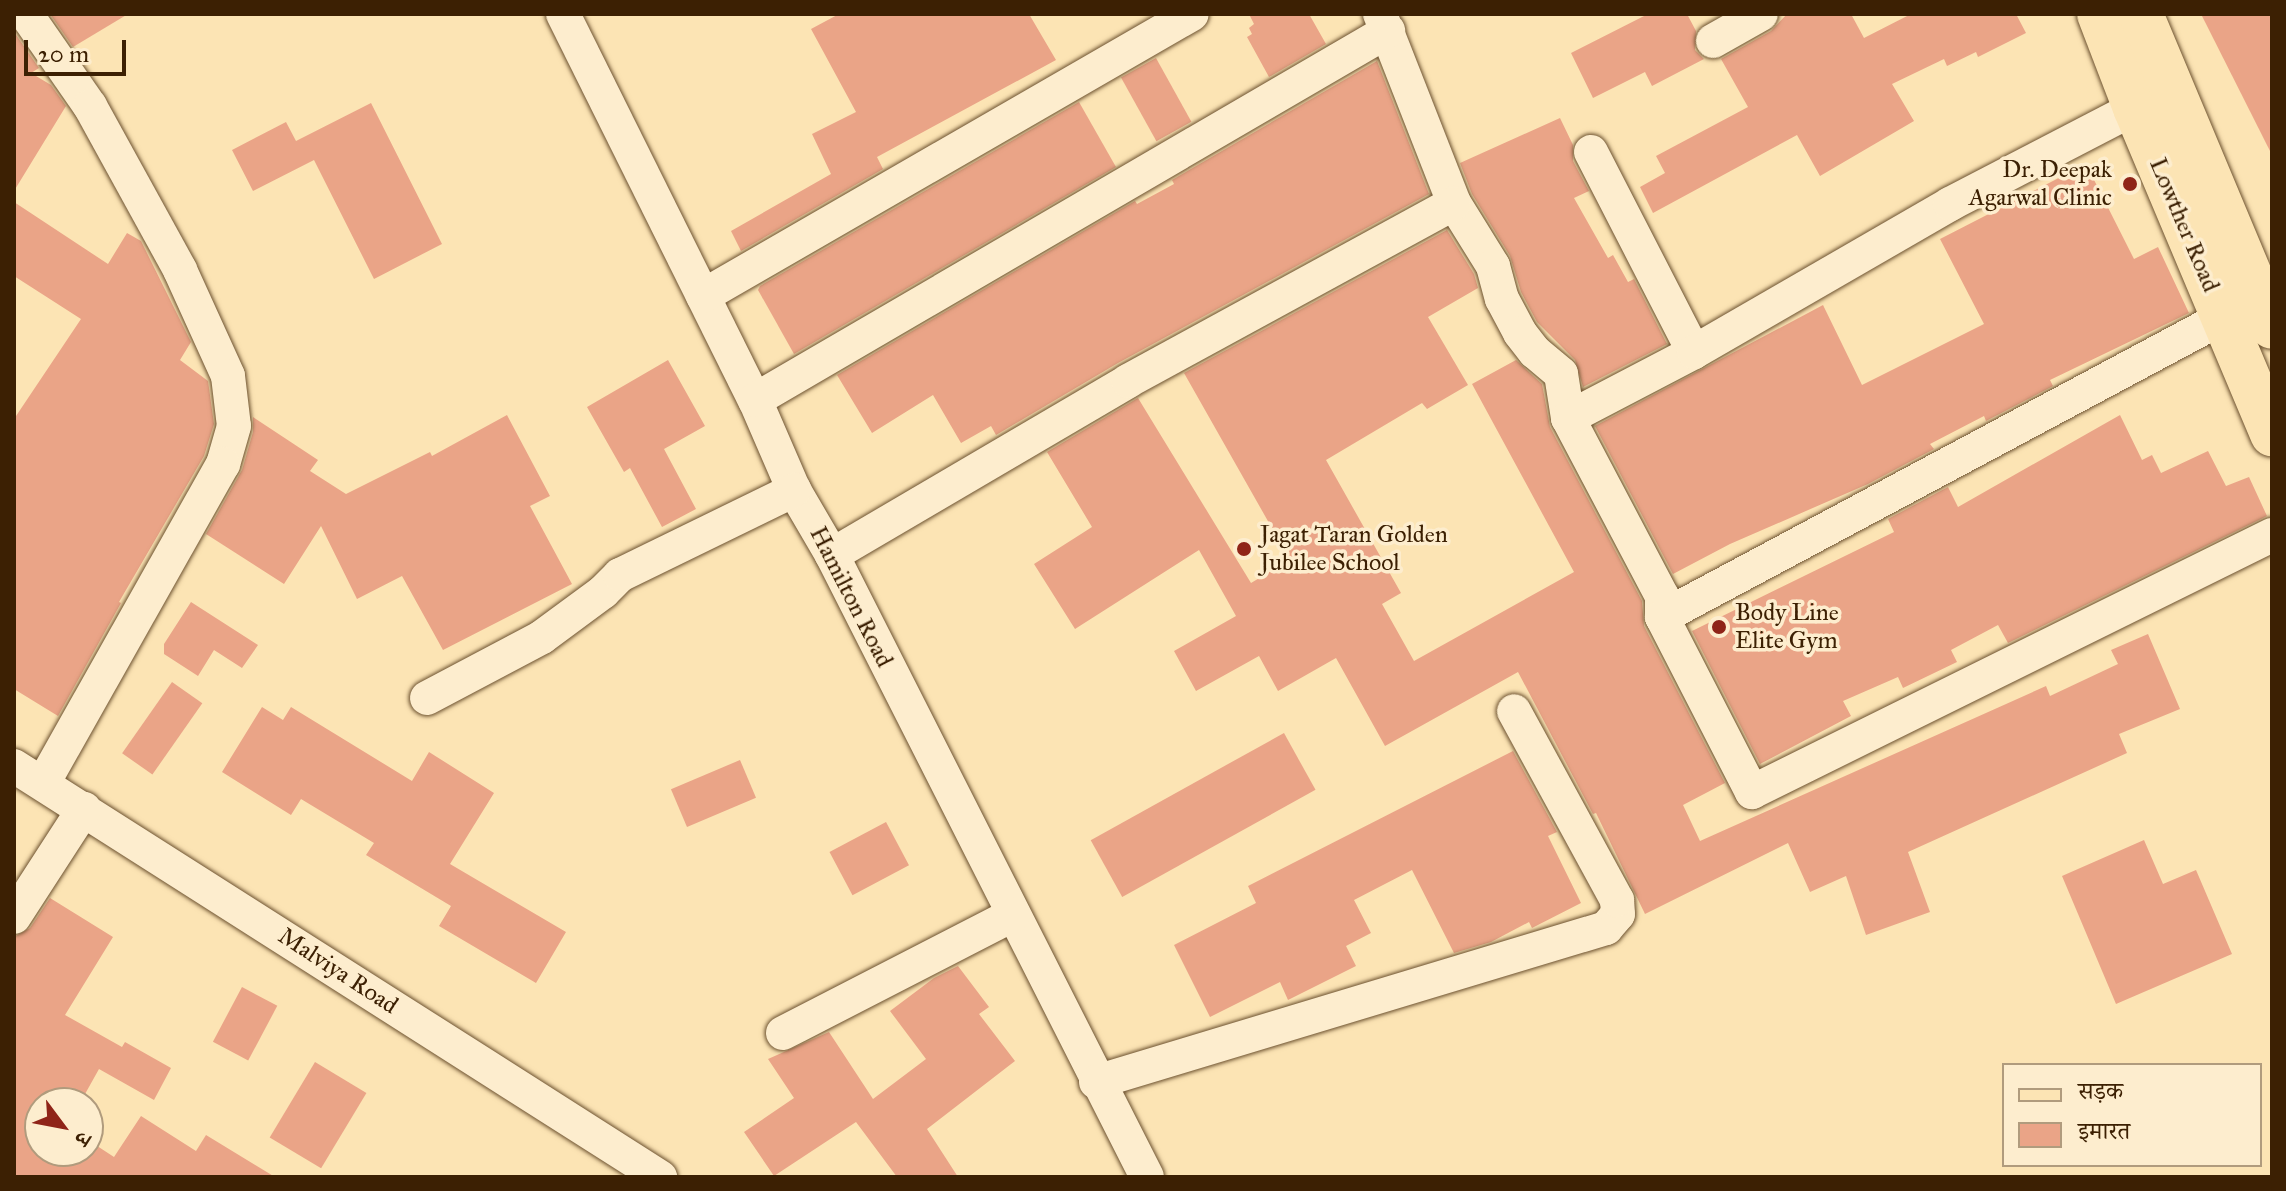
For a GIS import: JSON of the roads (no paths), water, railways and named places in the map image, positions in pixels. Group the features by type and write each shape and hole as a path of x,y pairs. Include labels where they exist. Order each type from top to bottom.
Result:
{"main road":[{"name":"Lowther Road","path":"2099,14 2135,108 2272,434"},
{"name":"Lowther Road","path":"2141,14 2272,327"}],"street":[{"path":"26,14 90,106 180,270 228,376 234,426 223,464 28,775"},
{"name":"Hamilton Road","path":"563,14 755,400 794,490 832,555 1096,1082 1147,1177"},
{"path":"703,296 1192,14"},
{"path":"1713,41 1761,14"},
{"path":"755,400 1384,22 1454,203 1493,266 1502,299 1520,333 1535,352 1561,374 1568,418 1662,596 1662,617 1752,792 2272,535"},
{"path":"1568,418 1694,352 1950,204 2135,108"},
{"path":"1591,152 1694,352"},
{"path":"832,555 1128,381 1454,203"},
{"path":"1662,617 2222,318"},
{"path":"427,698 542,637 603,592 620,575 794,490"},
{"path":"1096,1082 1606,928 1618,914 1617,900 1514,711"},
{"name":"Malviya Road","path":"28,775 660,1177"},
{"path":"14,917 84,809"},
{"path":"783,1033 1013,915"}],"place":[{"name":"Dr. Deepak Agarwal Clinic","path":"2130,184"},
{"name":"Jagat Taran Golden Jubilee School","path":"1244,549"},
{"name":"Body Line Elite Gym","path":"1719,627"}]}
